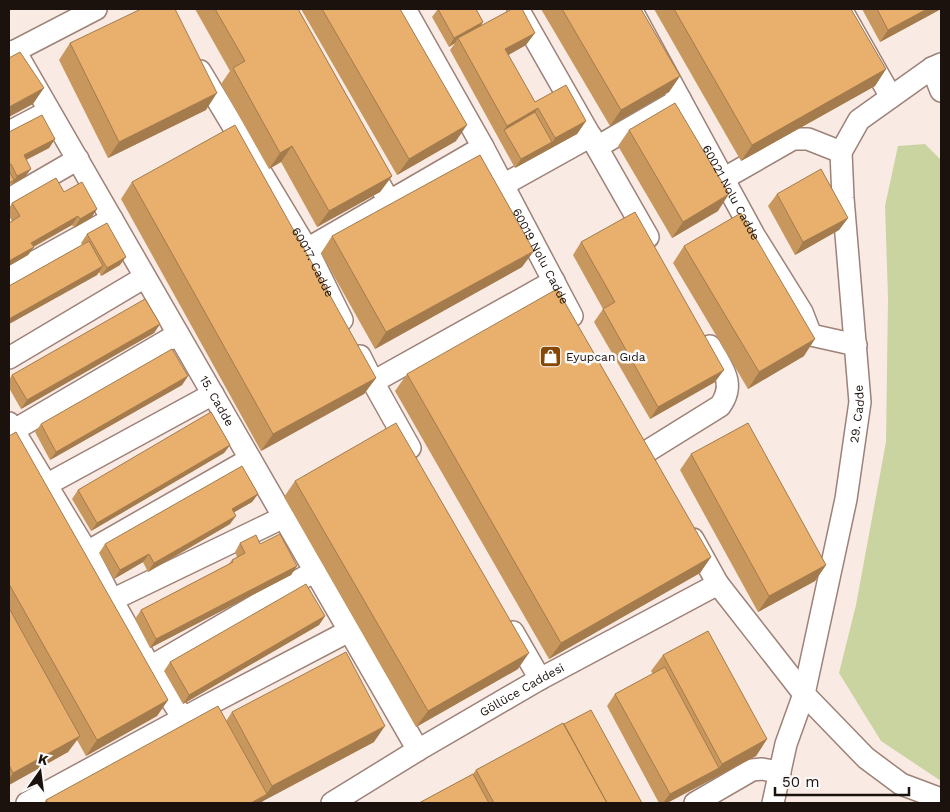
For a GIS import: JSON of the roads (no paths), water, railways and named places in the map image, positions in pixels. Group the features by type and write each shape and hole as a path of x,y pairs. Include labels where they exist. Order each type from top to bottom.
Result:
{"street":[{"path":"12,52 96,9"},
{"name":"60019 Nolu Cadde","path":"405,9 483,147 581,332"},
{"path":"518,9 660,258"},
{"name":"60021 Nolu Cadde","path":"631,9 754,234 802,312 811,335 856,345"},
{"path":"842,9 890,97"},
{"name":"15. Cadde","path":"12,52 78,159 418,750"},
{"name":"60017. Cadde","path":"192,58 307,249 373,382 421,467"},
{"path":"723,179 793,139 808,140 841,152 859,120 937,66 941,91"},
{"path":"503,185 680,99"},
{"path":"9,132 49,110"},
{"path":"307,249 483,147"},
{"path":"361,151 389,201"},
{"name":"29. Cadde","path":"772,803 786,744 804,694 846,499 860,402 842,198 841,152"},
{"path":"9,199 78,159"},
{"path":"9,276 112,219"},
{"path":"9,358 145,277"},
{"path":"373,382 554,281"},
{"path":"178,334 10,429 86,552 150,668 183,718"},
{"path":"646,451 720,406 724,401 728,388 727,376 703,334"},
{"path":"46,485 213,394"},
{"path":"86,552 250,459"},
{"path":"112,600 284,517"},
{"path":"686,526 718,584 804,694 866,758 901,784 941,799"},
{"path":"150,668 315,571"},
{"name":"Göllüce Caddesi","path":"332,803 540,679 718,584"},
{"path":"502,611 540,679"},
{"path":"27,803 183,718 208,715 350,631"},
{"path":"695,803 752,770 762,769 780,772"}],"place":[{"name":"Eyupcan Gıda","path":"550,357"}]}
